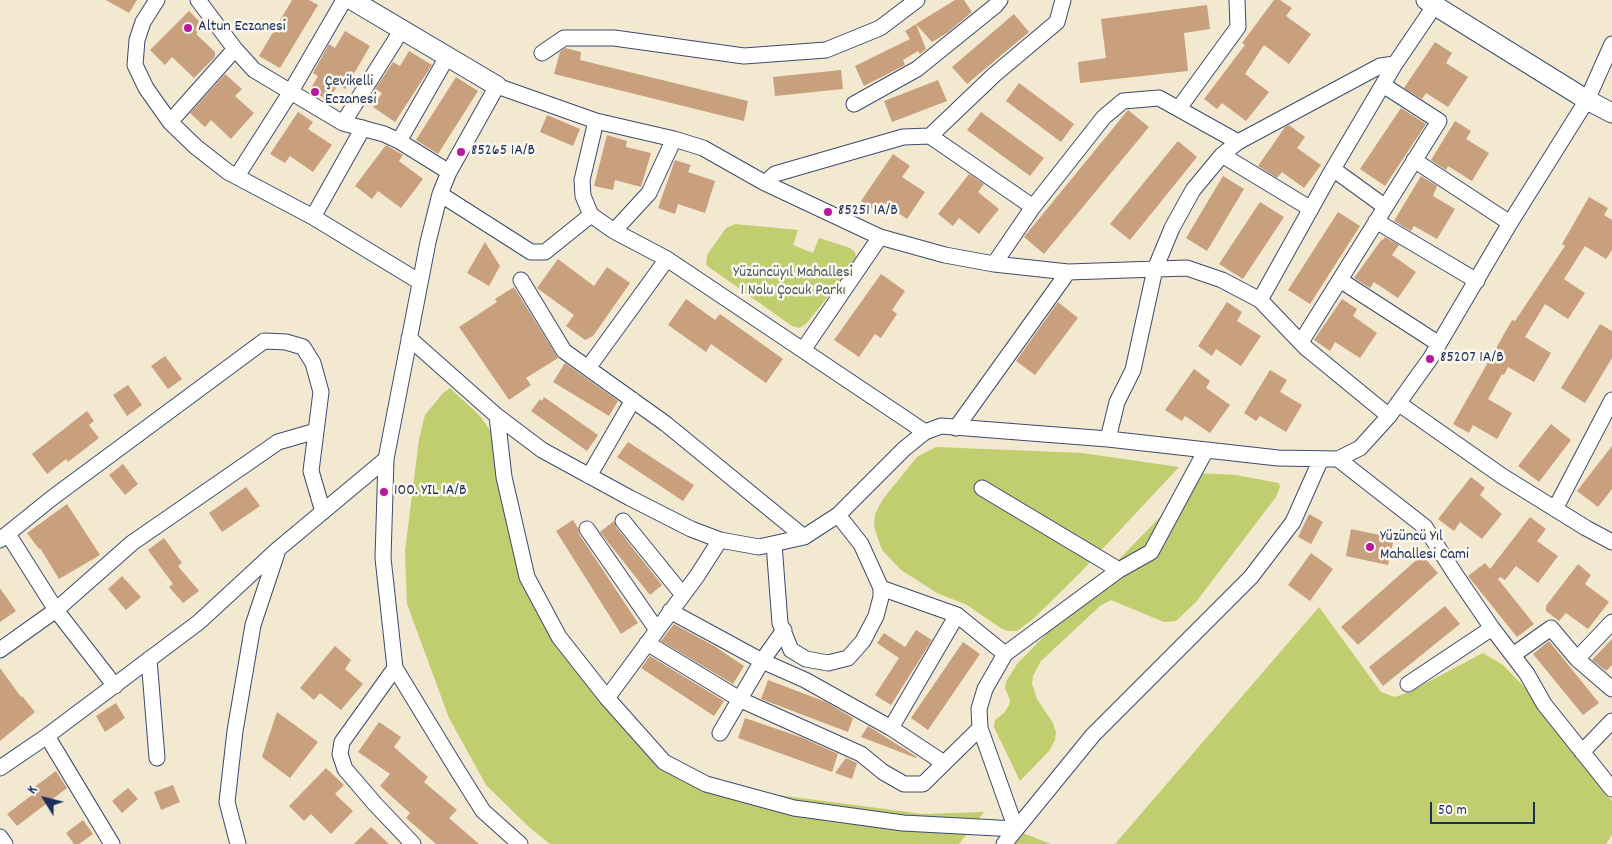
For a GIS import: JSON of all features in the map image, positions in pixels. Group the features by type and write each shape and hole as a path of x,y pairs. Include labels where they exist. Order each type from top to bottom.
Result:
{"street":[{"path":"157,0 143,22 137,40 136,65 146,88 170,122 196,147 228,172 313,217 420,282"},
{"path":"198,0 235,49 254,70 342,123 384,134 399,141 449,172"},
{"path":"237,176 290,93 344,0"},
{"path":"352,0 496,86 596,121 674,139 703,148 765,183 880,237 945,255 994,264 1068,272 1187,268 1222,280 1260,300 1306,348 1389,416"},
{"path":"542,53 564,38 614,38 744,56 826,50 880,28 917,0"},
{"path":"854,104 917,69 1000,0"},
{"path":"930,136 994,75 1058,22 1063,0"},
{"path":"1179,108 1238,27 1237,0"},
{"path":"1260,300 1333,169 1430,2 1587,100 1612,113"},
{"path":"342,123 401,31"},
{"path":"409,338 497,416 542,450 691,529 720,540 759,547 804,537 838,515 904,449 925,432 941,426 1108,439 1278,458 1338,459 1360,448 1389,416 1439,344 1510,223 1587,100 1612,44"},
{"path":"170,122 235,49"},
{"path":"399,141 447,57"},
{"path":"1108,439 1117,402 1133,370 1156,269 1172,228 1193,190 1222,155 1238,142 1380,66 1395,64"},
{"path":"1301,342 1384,206 1439,121 1383,85"},
{"path":"496,86 449,172 440,194 420,282 386,459 383,558 395,668 483,810 520,844"},
{"path":"994,264 1034,207 1104,117 1123,101 1159,98 1238,142"},
{"path":"596,121 582,180 583,196 590,215 614,231 667,259 925,432"},
{"path":"313,217 362,128"},
{"path":"765,183 775,174 903,137 930,136 1034,207"},
{"path":"614,231 650,193 674,139"},
{"path":"1222,155 1311,209"},
{"path":"1414,160 1510,223"},
{"path":"1333,169 1384,206"},
{"path":"440,194 531,252 545,252 590,215"},
{"path":"1376,221 1477,281"},
{"path":"803,350 880,237"},
{"path":"588,368 667,259"},
{"path":"956,428 1068,272"},
{"path":"521,280 564,351 666,424 804,537"},
{"path":"1340,280 1439,344"},
{"path":"115,686 56,610 4,537 52,498 264,341 286,342 303,347 313,363 321,392 311,471 323,512"},
{"path":"589,476 633,400"},
{"path":"1555,509 1612,400"},
{"path":"1398,403 1502,476 1612,542"},
{"path":"497,416 504,477 527,577 559,637 607,698 664,762 706,784 794,808 903,823 1016,829"},
{"path":"0,650 56,610 132,543 278,442 316,431"},
{"path":"1016,829 980,728 979,709 984,689 1005,654 1119,570 1150,552 1206,450"},
{"path":"0,768 47,736 199,622 277,550 386,459"},
{"path":"1004,844 1093,735 1251,576 1293,522 1321,459"},
{"path":"1338,459 1425,526 1492,628 1527,674 1544,704 1612,789"},
{"path":"982,488 1119,570"},
{"path":"774,544 780,623 791,650 806,659 828,663 848,658 864,641 876,616 882,597 881,588 861,544 838,515"},
{"path":"623,521 683,595"},
{"path":"587,529 656,630"},
{"path":"607,698 683,595 720,540"},
{"path":"238,844 227,802 235,731 253,625 277,550"},
{"path":"881,588 957,615 1005,654"},
{"path":"670,611 762,662 805,680 891,728 944,763"},
{"path":"891,728 957,615"},
{"path":"1577,659 1612,622"},
{"path":"1408,684 1492,628"},
{"path":"1514,655 1551,628 1577,659 1612,689"},
{"path":"720,733 762,662 784,630"},
{"path":"647,643 741,700 861,754 883,772 904,784 923,784 980,728"},
{"path":"149,659 157,758"},
{"path":"395,668 342,742 340,754 345,769 413,844"},
{"path":"1582,752 1612,721"},
{"path":"47,736 112,844"},
{"path":"0,837 5,844"}],"green space":[{"name":"Yüzüncüyıl Mahallesi 1 Nolu Çocuk Parkı","path":"735,224 798,230 793,245 813,253 819,238 850,248 855,252 856,258 854,264 806,324 799,328 792,326 706,265 707,255 726,228"},
{"path":"450,388 481,417 495,438 541,607 649,737 677,762 703,776 755,792 923,814 984,812 959,844 550,844 529,827 486,785 449,718 407,604 405,551 419,439 425,415 443,393"},
{"path":"936,447 1082,453 1179,467 1080,573 1033,619 1017,631 1009,631 1002,629 967,605 937,593 901,570 882,550 874,527 875,514 883,499 917,457"},
{"path":"1196,473 1236,475 1279,483 1280,487 1276,497 1196,602 1176,621 1164,622 1111,600 1100,606 1041,661 1033,676 1032,684 1037,699 1053,723 1056,732 1055,740 1049,751 1020,781 994,727 995,720 1004,713 1009,705 1010,700 1005,688 1006,682 1017,664 1165,512"},
{"path":"1319,607 1381,692 1395,697 1409,692 1483,653 1503,665 1529,692 1565,742 1612,801 1612,835 1606,844 1115,844"},
{"path":"1020,832 1051,844 1011,844"}],"building":[{"path":"106,0 137,0 129,13"},
{"path":"292,0 309,0 318,5 280,68 259,56"},
{"path":"955,0 964,0 972,12 947,33 932,42 916,24"},
{"path":"1274,0 1280,0 1292,8 1286,16 1311,34 1289,64 1264,45 1245,74 1269,92 1246,121 1222,103 1217,109 1204,99 1245,45 1242,43"},
{"path":"1207,5 1210,29 1184,33 1188,71 1080,83 1078,62 1106,58 1101,19"},
{"path":"189,11 204,26 196,34 215,52 215,57 194,78 172,57 165,65 150,50"},
{"path":"1014,14 1029,32 967,84 952,67"},
{"path":"916,24 926,49 920,54 918,51 903,60 905,65 864,86 855,66 910,39 905,31"},
{"path":"345,31 370,46 345,89 338,85 328,100 310,90 318,76 313,73 329,44 335,48"},
{"path":"1435,42 1452,53 1446,63 1468,77 1448,107 1426,93 1422,99 1404,88"},
{"path":"565,48 581,52 580,60 748,101 744,121 554,74 560,52"},
{"path":"409,51 432,65 395,122 373,107 382,93 375,89 393,62 400,66"},
{"path":"841,70 843,89 775,96 773,77"},
{"path":"225,74 242,89 235,96 254,113 231,139 211,120 205,127 190,113"},
{"path":"456,77 478,91 438,154 416,140"},
{"path":"938,80 947,101 892,122 884,101"},
{"path":"1019,83 1074,124 1061,142 1006,101"},
{"path":"1401,108 1426,124 1385,186 1360,169"},
{"path":"1128,110 1149,127 1044,254 1024,237"},
{"path":"298,112 313,122 308,129 332,145 313,172 290,156 285,163 270,154"},
{"path":"981,112 1044,158 1030,176 967,130"},
{"path":"547,115 580,129 573,146 540,132"},
{"path":"1455,121 1471,131 1466,139 1489,153 1472,181 1448,166 1446,170 1431,160"},
{"path":"1289,125 1305,137 1297,148 1321,165 1304,188 1282,172 1277,178 1258,166 1285,127"},
{"path":"607,135 627,141 626,147 651,153 641,187 615,180 613,190 594,186"},
{"path":"1178,141 1197,157 1130,240 1110,224"},
{"path":"386,145 403,155 399,161 423,179 401,208 378,191 372,199 355,186"},
{"path":"893,154 910,166 902,177 925,192 907,219 884,203 877,212 861,201"},
{"path":"675,160 691,165 688,172 715,181 705,213 678,204 675,214 658,208"},
{"path":"969,174 984,184 978,192 999,209 979,234 959,218 953,226 938,214"},
{"path":"1223,176 1244,189 1207,251 1186,238"},
{"path":"1421,176 1437,186 1433,196 1455,209 1437,239 1414,226 1411,231 1394,221"},
{"path":"1589,197 1608,208 1604,215 1612,220 1612,250 1606,259 1585,246 1564,279 1585,293 1568,319 1545,304 1525,337 1551,353 1534,382 1508,367 1504,375 1502,374 1488,399 1512,413 1497,439 1473,425 1469,433 1453,424 1512,320 1515,321 1565,246 1562,244"},
{"path":"1260,202 1284,217 1243,279 1219,264"},
{"path":"1338,212 1360,226 1310,304 1288,290"},
{"path":"1385,237 1399,245 1392,255 1416,272 1398,298 1374,282 1370,288 1354,278"},
{"path":"485,242 500,266 489,286 467,273"},
{"path":"558,259 594,286 607,267 630,283 593,336 585,340 566,326 574,315 537,288"},
{"path":"881,274 905,291 892,310 897,314 881,338 875,334 859,357 834,340"},
{"path":"514,287 558,358 526,378 531,385 509,400 459,327 497,302 495,299"},
{"path":"686,299 715,320 720,314 783,359 766,383 711,344 706,352 668,325"},
{"path":"1342,299 1357,309 1353,316 1377,333 1360,358 1335,342 1330,351 1314,340"},
{"path":"1058,302 1078,318 1035,375 1016,361"},
{"path":"1227,302 1242,312 1237,321 1261,336 1241,366 1216,349 1212,356 1198,346"},
{"path":"1600,324 1612,331 1612,358 1585,403 1561,388"},
{"path":"165,356 182,379 168,389 151,366"},
{"path":"565,363 618,401 609,416 553,382"},
{"path":"1194,369 1210,381 1206,388 1230,405 1210,433 1185,416 1182,421 1165,410"},
{"path":"1270,370 1287,380 1280,392 1302,405 1286,432 1260,416 1256,421 1244,413"},
{"path":"128,385 142,405 127,416 113,395"},
{"path":"544,397 598,435 587,451 531,411 540,399 542,401"},
{"path":"87,411 94,421 89,425 99,438 68,462 66,459 47,474 32,454"},
{"path":"1551,424 1571,440 1539,482 1518,466"},
{"path":"628,442 694,485 683,501 617,457"},
{"path":"1612,446 1612,489 1598,507 1577,491"},
{"path":"123,464 138,484 125,495 109,475"},
{"path":"1471,477 1485,488 1480,495 1502,514 1482,539 1460,522 1454,531 1438,519"},
{"path":"246,487 260,506 222,532 209,513"},
{"path":"67,504 100,555 59,579 40,548 27,533"},
{"path":"1309,514 1323,522 1311,544 1298,537"},
{"path":"1530,517 1546,529 1537,541 1558,556 1538,583 1516,566 1505,580 1500,577 1498,579 1534,624 1517,637 1468,576 1485,563 1490,569"},
{"path":"573,520 579,534 638,623 621,634 556,531"},
{"path":"614,521 616,527 662,585 650,595 600,532"},
{"name":"Yüzüncü Yıl Mahallesi Cami","path":"1351,529 1394,538 1388,565 1346,556"},
{"path":"164,538 182,563 178,566 199,591 183,603 169,587 173,584 148,550"},
{"path":"1311,553 1333,569 1310,601 1288,585"},
{"path":"1422,555 1438,573 1358,645 1341,627"},
{"path":"1578,564 1591,575 1585,584 1609,602 1588,629 1566,613 1559,621 1546,611 1546,606"},
{"path":"122,576 141,597 126,610 108,589"},
{"path":"0,588 16,611 0,622"},
{"path":"1445,606 1460,624 1383,686 1369,667"},
{"path":"674,624 714,646 744,666 733,684 661,641"},
{"path":"916,630 932,640 891,705 875,695 899,658 877,643 884,633 905,647"},
{"path":"1612,639 1612,665 1606,671 1592,660"},
{"path":"1549,641 1599,703 1583,715 1533,654"},
{"path":"963,642 980,654 928,730 911,718"},
{"path":"335,646 351,660 345,669 363,684 341,710 320,693 314,700 300,688"},
{"path":"650,656 724,701 714,716 641,668"},
{"path":"0,668 21,697 35,712 0,741"},
{"path":"768,680 826,702 853,718 848,732 761,699"},
{"path":"116,703 125,718 105,732 96,716"},
{"path":"277,712 318,742 290,778 262,757"},
{"path":"745,718 803,738 838,754 832,772 738,738"},
{"path":"379,722 401,737 394,747 428,777 424,782 457,810 449,818 479,844 436,844 406,818 410,813 380,786 390,774 358,752"},
{"path":"868,726 917,757 861,737"},
{"path":"846,758 857,763 852,779 835,773"},
{"path":"326,768 344,785 335,794 353,811 331,834 311,814 304,821 289,806"},
{"path":"56,771 67,788 17,826 7,814 36,792 33,788"},
{"path":"173,785 180,802 161,810 154,792"},
{"path":"128,788 138,799 122,813 112,801"},
{"path":"83,820 93,834 79,844 74,844 66,833"},
{"path":"371,827 389,844 354,844"}],"place":[{"name":"Altun Eczanesi","path":"188,28"},
{"name":"Çevikelli Eczanesi","path":"315,92"},
{"name":"85265 1A/B","path":"461,152"},
{"name":"85251 1A/B","path":"828,212"},
{"name":"85207 1A/B","path":"1430,359"},
{"name":"100. YIL 1A/B","path":"384,492"},
{"name":"Yüzüncü Yıl Mahallesi Cami","path":"1370,547"}]}
